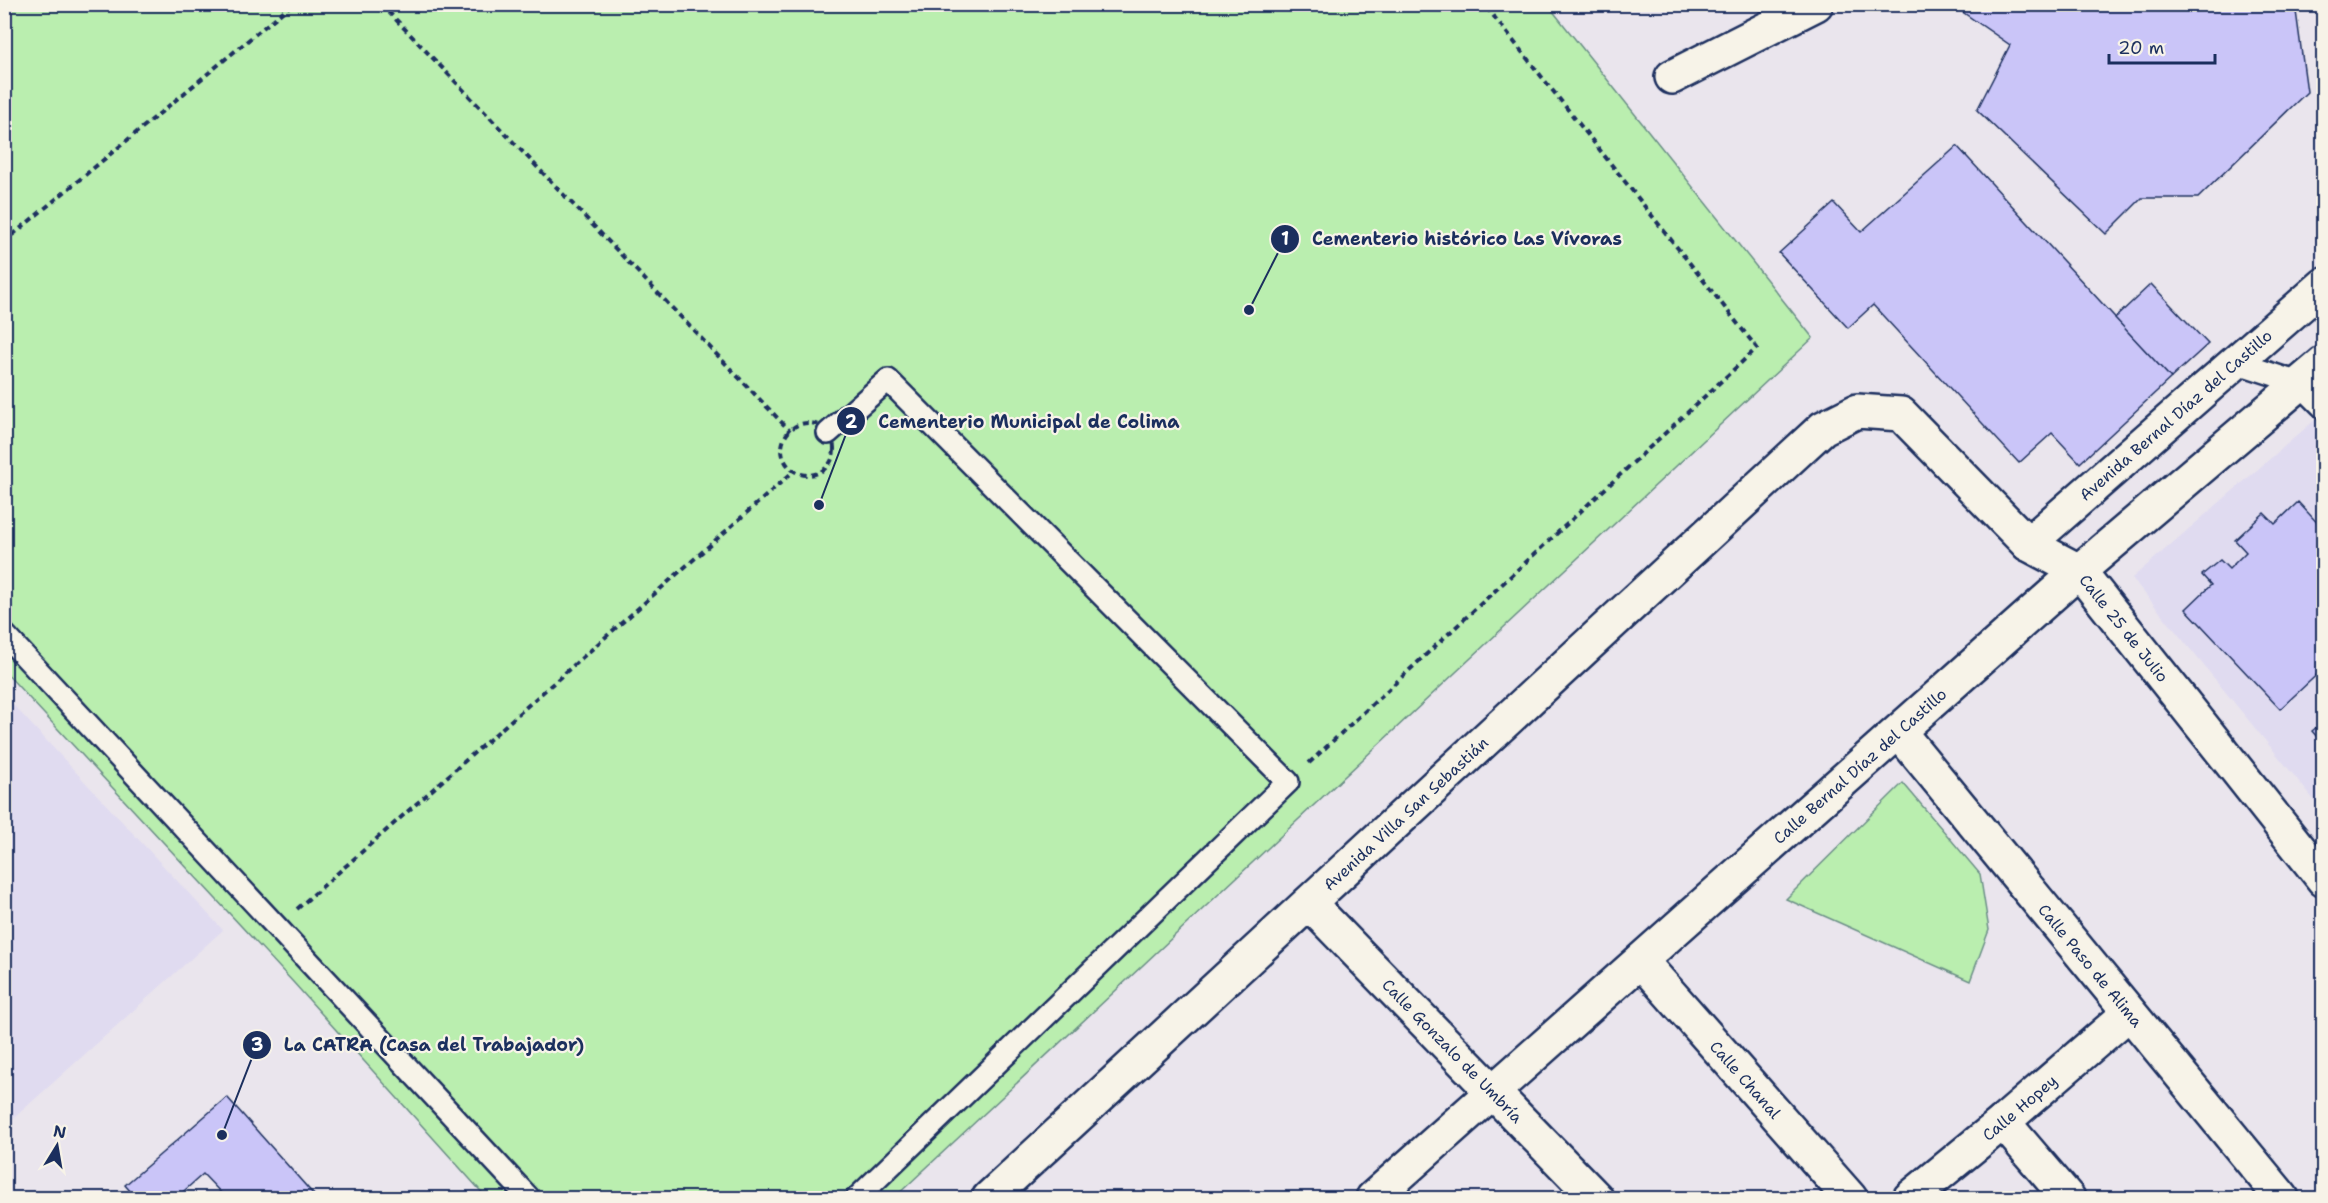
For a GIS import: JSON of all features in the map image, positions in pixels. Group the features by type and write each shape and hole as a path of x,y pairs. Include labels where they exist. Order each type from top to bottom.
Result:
{"street":[{"path":"1672,77 1816,4"},
{"name":"Avenida Bernal Díaz del Castillo","path":"2028,544 2324,285"},
{"path":"2079,571 2311,373"},
{"name":"Calle 25 de Julio","path":"1823,428 1857,411 1901,414 2028,544 2079,571 2324,880"},
{"name":"Avenida Villa San Sebastián","path":"988,1198 1823,428"},
{"name":"Calle Bernal Díaz del Castillo","path":"1373,1198 2079,571"},
{"name":"Calle Paso de Alima","path":"1899,732 2282,1198"},
{"name":"Calle Gonzalo de Umbría","path":"1309,903 1596,1198"},
{"name":"Calle Chanal","path":"1641,961 1850,1198"},
{"name":"Calle Hopey","path":"1910,1198 2003,1122 2129,1013"},
{"path":"2003,1122 2068,1198"}],"lane":[{"path":"2235,362 2311,373 2324,408"},
{"path":"828,433 888,380 1288,782 857,1198"},
{"path":"4,634 529,1198"}],"path":[{"path":"4,242 292,4"},
{"path":"381,4 790,431"},
{"path":"1288,782 1757,348 1484,4"},
{"path":"277,927 794,471"}],"shaded area":[{"path":"2323,413 2323,811 2132,578"},
{"path":"4,695 223,930 5,1126 4,1126"}],"green space":[{"path":"5,5 1548,5 1813,338 894,1198 487,1198 293,982 5,672"},
{"path":"1903,783 1980,874 1989,930 1970,981 1786,899"}],"building":[{"path":"1951,4 2295,4 2307,92 2198,198 2142,198 2106,234 1977,110 2010,45"},
{"path":"1957,146 2171,378 2080,463 2052,433 2019,463 1873,305 1848,328 1779,253 1834,203 1861,232"},
{"path":"2151,284 2208,344 2171,378 2115,318"},
{"path":"2298,502 2324,530 2324,668 2280,709 2186,609 2211,585 2202,575 2220,560 2229,569 2246,552 2235,540 2264,513 2275,524"},
{"path":"2324,721 2324,745 2312,731"},
{"path":"227,1097 314,1195 310,1198 226,1198 203,1174 176,1198 136,1198 125,1185"}],"place":[{"name":"Cementerio histórico Las Vívoras","path":"1249,310"},
{"name":"Cementerio Municipal de Colima","path":"819,505"},
{"name":"La CATRA (Casa del Trabajador)","path":"222,1135"}]}
